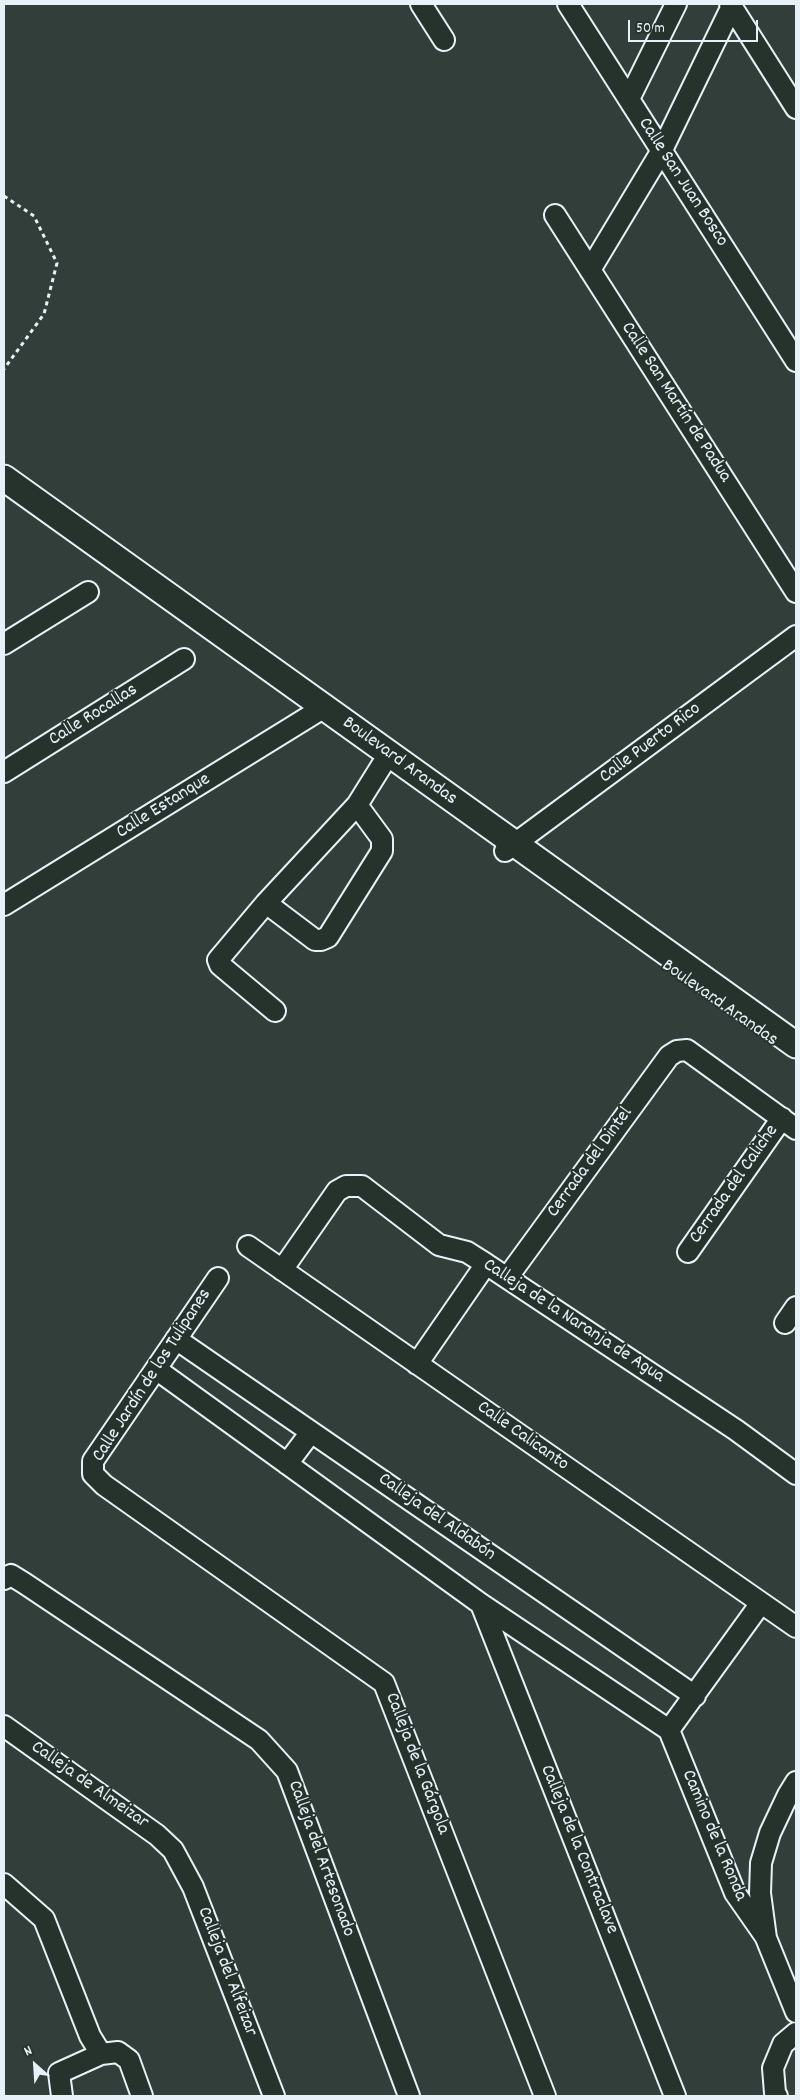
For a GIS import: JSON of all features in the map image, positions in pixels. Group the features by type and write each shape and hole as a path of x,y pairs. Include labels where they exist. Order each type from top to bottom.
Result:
{"main road":[{"name":"Boulevard Arandas","path":"4,478 317,711 510,848 796,1045"},
{"name":"Boulevard Arandas","path":"4,500 317,711 382,765 510,848 796,1058"}],"street":[{"path":"421,4 444,40"},
{"name":"Calle San Juan Bosco","path":"568,4 796,361"},
{"path":"629,99 676,4"},
{"path":"731,5 796,108"},
{"path":"590,270 661,152 731,5"},
{"name":"Calle San Martín de Padua","path":"554,215 796,592"},
{"path":"4,644 88,592"},
{"name":"Calle Puerto Rico","path":"510,848 796,636"},
{"name":"Calle Rocallas","path":"4,772 184,659"},
{"name":"Calle Estanque","path":"4,905 317,711"},
{"path":"275,1011 220,965 218,960 266,903 357,805 382,765"},
{"path":"266,903 314,940 321,940 328,936 382,850 382,840 357,805"},
{"name":"Cerrada del Dintel","path":"507,1278 669,1056 678,1051 686,1050 789,1123"},
{"name":"Cerrada del Caliche","path":"688,1252 789,1123"},
{"name":"Calleja de la Naranja de Agua","path":"282,1270 337,1192 346,1186 362,1186 439,1245 467,1252 486,1264 728,1425 796,1474"},
{"name":"Calle Calicanto","path":"248,1246 796,1628"},
{"path":"417,1364 486,1264"},
{"name":"Calle Jardín de los Tulipanes","path":"93,1474 93,1461 218,1278"},
{"name":"Calleja del Aldabón","path":"176,1339 695,1696"},
{"path":"156,1369 481,1604 669,1730 761,1603"},
{"path":"287,1464 311,1432"},
{"name":"Calleja de la Gárgola","path":"93,1474 104,1485 384,1683 545,2096"},
{"name":"Calleja del Artesonado","path":"7,1577 259,1740 288,1771 409,2096"},
{"name":"Calleja de la Contraclave","path":"481,1604 675,2096"},
{"name":"Calleja de Almeizar","path":"4,1726 158,1835 172,1850"},
{"name":"Camino de la Ronda","path":"669,1730 735,1893 766,1938 796,2012"},
{"name":"Camino de la Ronda","path":"766,1938 760,1893 761,1863 770,1833 793,1793"},
{"name":"Calleja del Alfeizar","path":"172,1850 193,1887 274,2096"},
{"path":"4,1884 44,1919 90,2036 101,2054"},
{"path":"773,2095 772,2068 783,2044 796,2033"},
{"path":"62,2096 59,2073 101,2054 118,2052 129,2060 142,2096"}],"path":[{"path":"4,196 34,216 57,263 44,314 4,369"}]}
